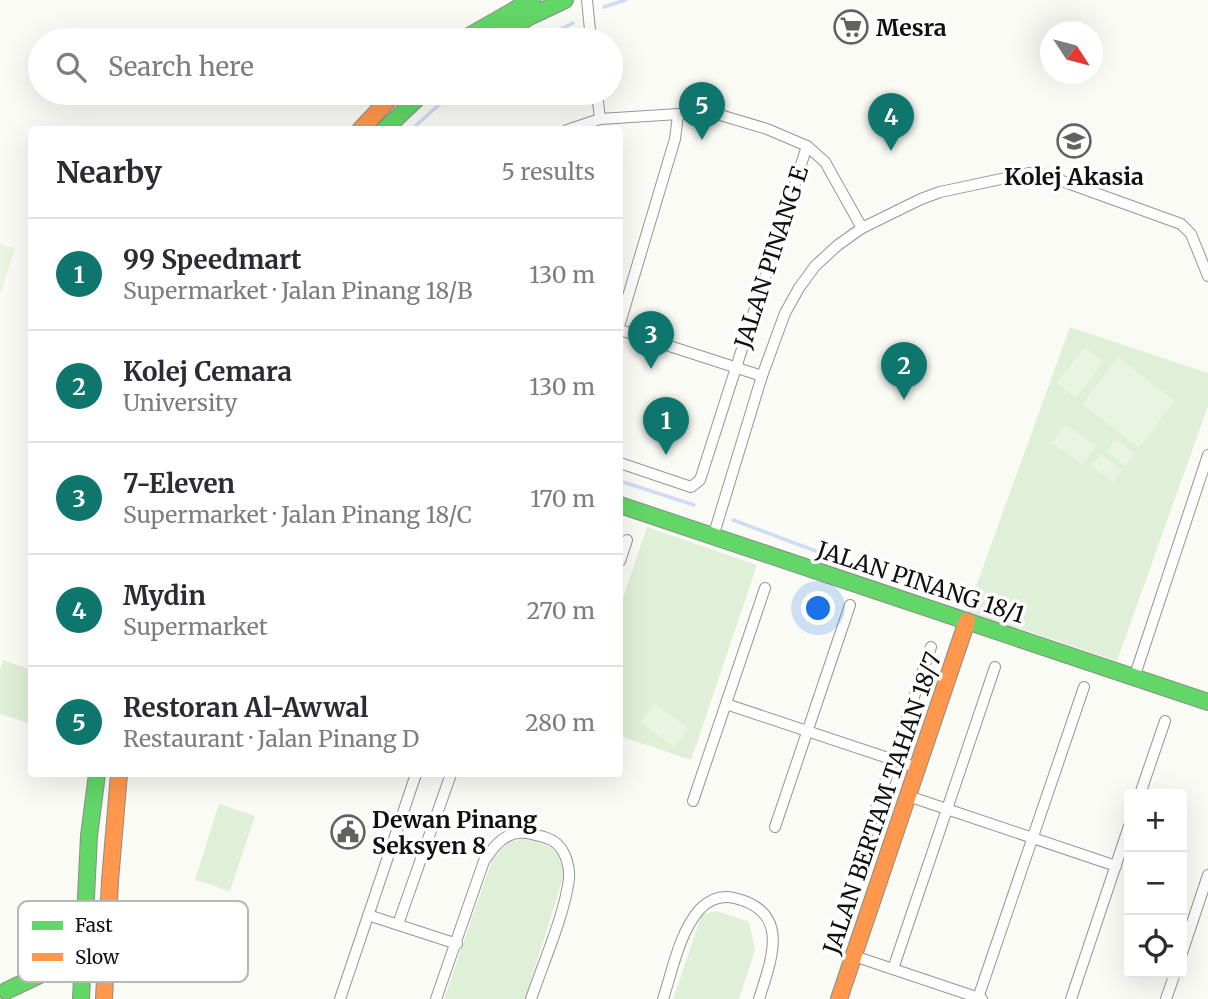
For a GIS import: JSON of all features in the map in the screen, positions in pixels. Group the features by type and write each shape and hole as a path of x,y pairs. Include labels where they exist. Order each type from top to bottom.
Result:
{"street":[{"path":"483,28 532,0"},
{"path":"513,28 565,0"},
{"path":"587,0 590,28"},
{"path":"364,126 384,105"},
{"path":"388,126 410,105"},
{"path":"598,105 600,119"},
{"path":"579,126 600,119 710,112 767,129 807,146 825,162 862,228"},
{"path":"623,313 675,139 678,115"},
{"name":"JALAN PINANG E","path":"623,464 691,487 700,480 807,146"},
{"path":"713,537 762,376 785,313 815,266 862,228 940,192 1029,173 1051,177 1181,225 1191,234 1208,276"},
{"path":"623,331 762,376"},
{"path":"1134,678 1208,455"},
{"name":"JALAN PINANG 18/1","path":"623,506 1208,702"},
{"path":"623,552 627,540"},
{"path":"693,801 765,588"},
{"path":"775,827 850,605"},
{"name":"JALAN BERTAM TAHAN 18/7","path":"839,999 967,621"},
{"path":"861,852 931,647"},
{"path":"893,969 995,667"},
{"path":"854,956 980,998 1084,687"},
{"path":"726,704 918,768"},
{"path":"1142,789 1165,721"},
{"path":"85,901 89,836 97,777"},
{"path":"109,901 120,777"},
{"path":"340,999 415,777"},
{"path":"398,924 450,777"},
{"path":"908,796 1116,866"},
{"path":"436,999 484,861 494,845 509,835 523,832 542,836 556,843 565,856 569,876 564,902 530,999"},
{"path":"1071,999 1124,841"},
{"path":"1187,938 1208,875"},
{"path":"663,999 684,934 700,910 712,899 727,896 753,902 768,916 774,943 759,999"},
{"path":"368,915 457,944"},
{"path":"1166,999 1173,978"},
{"path":"9,993 28,982"}],"green space":[{"path":"0,244 15,249 0,295"},
{"path":"1070,327 1208,373 1208,406 1117,661 967,611"},
{"path":"1085,347 1104,362 1076,398 1056,383"},
{"path":"1118,357 1175,401 1139,448 1082,404"},
{"path":"1065,424 1096,446 1083,465 1052,443"},
{"path":"1116,439 1135,454 1125,466 1107,451"},
{"path":"1100,454 1122,470 1113,482 1091,466"},
{"path":"647,527 757,565 691,760 623,737 623,598"},
{"path":"3,660 28,669 28,723 0,714 0,670"},
{"path":"654,703 689,728 674,747 640,722"},
{"path":"219,804 255,816 230,891 195,880"},
{"path":"526,838 552,849 559,859 564,875 525,999 444,999 492,860 509,842"},
{"path":"717,911 749,922 755,950 739,999 673,999 702,914"}],"waterway":[{"path":"604,7 625,0"},
{"path":"563,28 573,23"},
{"path":"415,126 439,105"},
{"path":"623,482 694,505"},
{"path":"733,520 821,553"}],"traffic: fast":[{"path":"483,28 532,0"},
{"path":"512,28 565,0"},
{"path":"388,126 410,105"},
{"path":"623,506 1208,702"},
{"path":"86,901 89,836 97,777"},
{"path":"6,991 25,982"},
{"path":"81,999 82,982"}],"traffic: slow":[{"path":"364,126 384,105"},
{"path":"839,999 967,621"},
{"path":"109,901 119,777"},
{"path":"104,999 105,982"}],"place":[{"name":"Mesra","path":"851,27"},
{"name":"Restoran Al-Awwal","path":"702,140"},
{"name":"Kolej Akasia","path":"1074,141"},
{"name":"Mydin","path":"891,151"},
{"name":"7-Eleven","path":"651,369"},
{"name":"Kolej Cemara","path":"904,400"},
{"name":"99 Speedmart","path":"666,455"},
{"name":"Dewan Pinang Seksyen 8","path":"348,832"}]}
